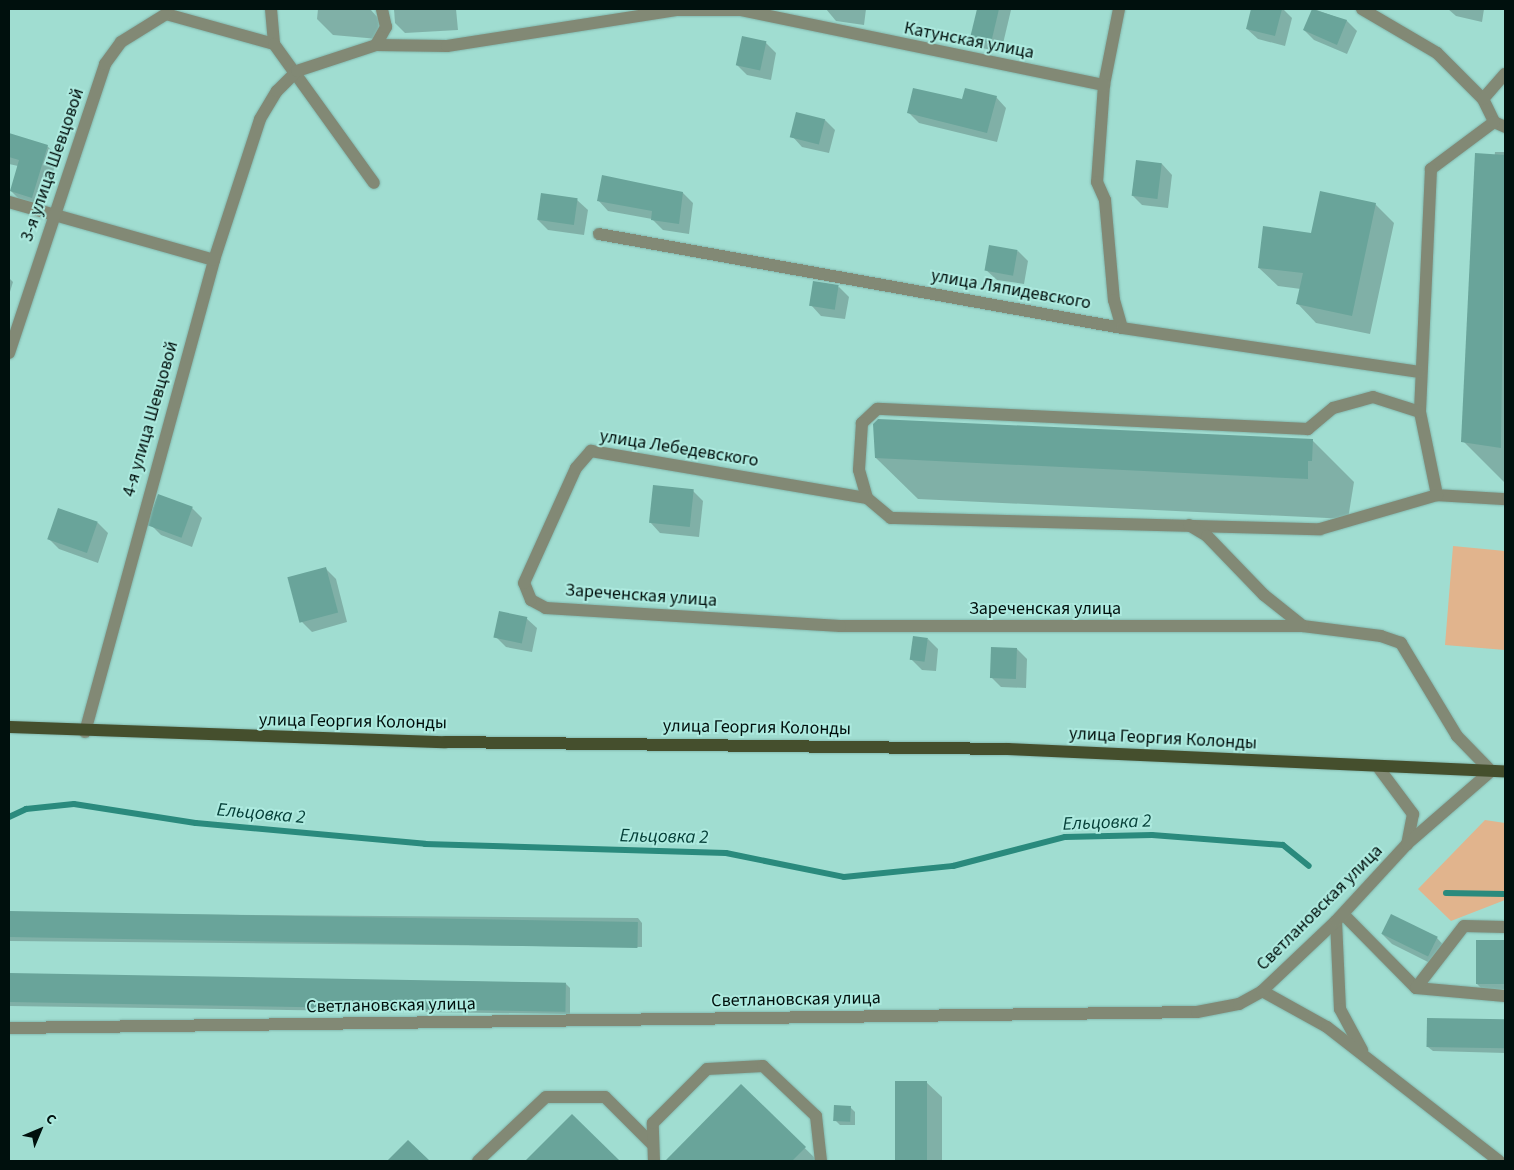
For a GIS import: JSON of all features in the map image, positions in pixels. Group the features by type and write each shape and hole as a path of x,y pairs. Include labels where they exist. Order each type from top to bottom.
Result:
{"main road":[{"name":"улица Георгия Колонды","path":"9,727 85,732 1008,749 1505,772"}],"street":[{"path":"271,9 274,44"},
{"path":"376,45 386,27 382,9"},
{"path":"1119,9 1104,85 1097,182 1105,200 1114,300 1122,328"},
{"path":"1362,9 1437,53 1483,99 1500,125 1431,169 1419,372 1420,412 1438,495"},
{"name":"Катунская улица","path":"260,118 277,91 297,71 376,45 447,46 676,10 741,10 1104,85"},
{"path":"165,12 274,44 297,71 374,183"},
{"name":"3-я улица Шевцовой","path":"9,353 105,64 121,42 165,12"},
{"path":"1483,99 1505,74"},
{"name":"4-я улица Шевцовой","path":"85,732 130,556 214,260 260,118"},
{"path":"9,202 214,260"},
{"name":"улица Ляпидевского","path":"599,234 1122,328 1419,372"},
{"path":"1420,412 1373,398 1333,408 1308,429 877,410 862,423 859,470 867,498 890,518 1187,524 1320,529 1438,495 1505,499"},
{"name":"улица Лебедевского","path":"531,600 524,583 576,468 591,451 867,498"},
{"path":"1187,524 1207,536 1264,595 1303,626"},
{"name":"Зареченская улица","path":"531,600 546,608 840,626 1303,626 1401,643 1457,736 1491,771"},
{"path":"1378,767 1414,814 1407,844"},
{"name":"Светлановская улица","path":"9,1028 1197,1012 1239,1004 1262,991 1340,917 1407,844 1491,771"},
{"path":"1340,917 1416,988 1505,996"},
{"path":"1340,917 1340,1009 1364,1055"},
{"path":"1416,988 1464,926 1505,927"},
{"path":"1262,991 1327,1027 1499,1161"},
{"path":"654,1161 653,1123 707,1068 763,1066 816,1116 821,1161"},
{"path":"478,1161 546,1097 605,1097 653,1145"}],"shaded area":[{"path":"1453,546 1505,551 1505,650 1445,645"},
{"path":"1485,820 1505,823 1505,900 1451,921 1418,889"}],"building":[{"path":"977,9 999,9 991,43 970,38"},
{"path":"1251,9 1282,9 1275,36 1246,29"},
{"path":"1312,9 1347,20 1337,45 1303,30"},
{"path":"742,36 766,41 760,71 736,65"},
{"path":"913,88 962,99 965,88 997,96 987,133 907,113"},
{"path":"796,112 825,119 819,144 790,137"},
{"path":"9,133 48,145 32,198 10,191 19,160 9,157"},
{"path":"1475,153 1505,155 1501,448 1461,442"},
{"path":"1136,160 1162,163 1157,199 1132,196"},
{"path":"602,175 683,192 679,224 651,220 652,211 597,201"},
{"path":"1320,191 1376,203 1352,316 1296,304 1303,273 1258,268 1263,226 1311,233"},
{"path":"541,193 578,198 574,225 537,220"},
{"path":"989,245 1018,250 1013,276 984,271"},
{"path":"813,281 839,285 835,310 809,306"},
{"path":"878,419 1313,439 1312,461 1308,461 1308,479 875,458 873,424"},
{"path":"653,485 694,489 690,527 649,523"},
{"path":"158,494 193,507 181,538 147,525"},
{"path":"58,508 98,522 87,553 47,539"},
{"path":"326,567 338,612 300,623 287,577"},
{"path":"499,611 527,617 522,643 493,637"},
{"path":"913,636 928,638 925,662 910,660"},
{"path":"991,647 1017,648 1016,679 990,678"},
{"path":"9,911 638,922 637,948 9,937"},
{"path":"1391,914 1438,937 1428,957 1381,934"},
{"path":"1476,940 1505,940 1505,984 1476,984"},
{"path":"9,973 566,983 565,1012 9,1002"},
{"path":"1427,1018 1505,1019 1504,1048 1426,1047"},
{"path":"895,1081 927,1081 927,1161 895,1161"},
{"path":"741,1084 806,1147 792,1161 665,1161"},
{"path":"834,1105 851,1106 850,1122 833,1121"},
{"path":"572,1114 620,1161 525,1161"},
{"path":"408,1140 430,1161 387,1161"}],"waterway":[{"name":"Ельцовка 2","path":"9,817 26,809 74,804 196,823 425,844 726,853 844,877 953,866 1065,837 1152,835 1283,845 1309,866"},
{"path":"1446,893 1505,894"}]}
